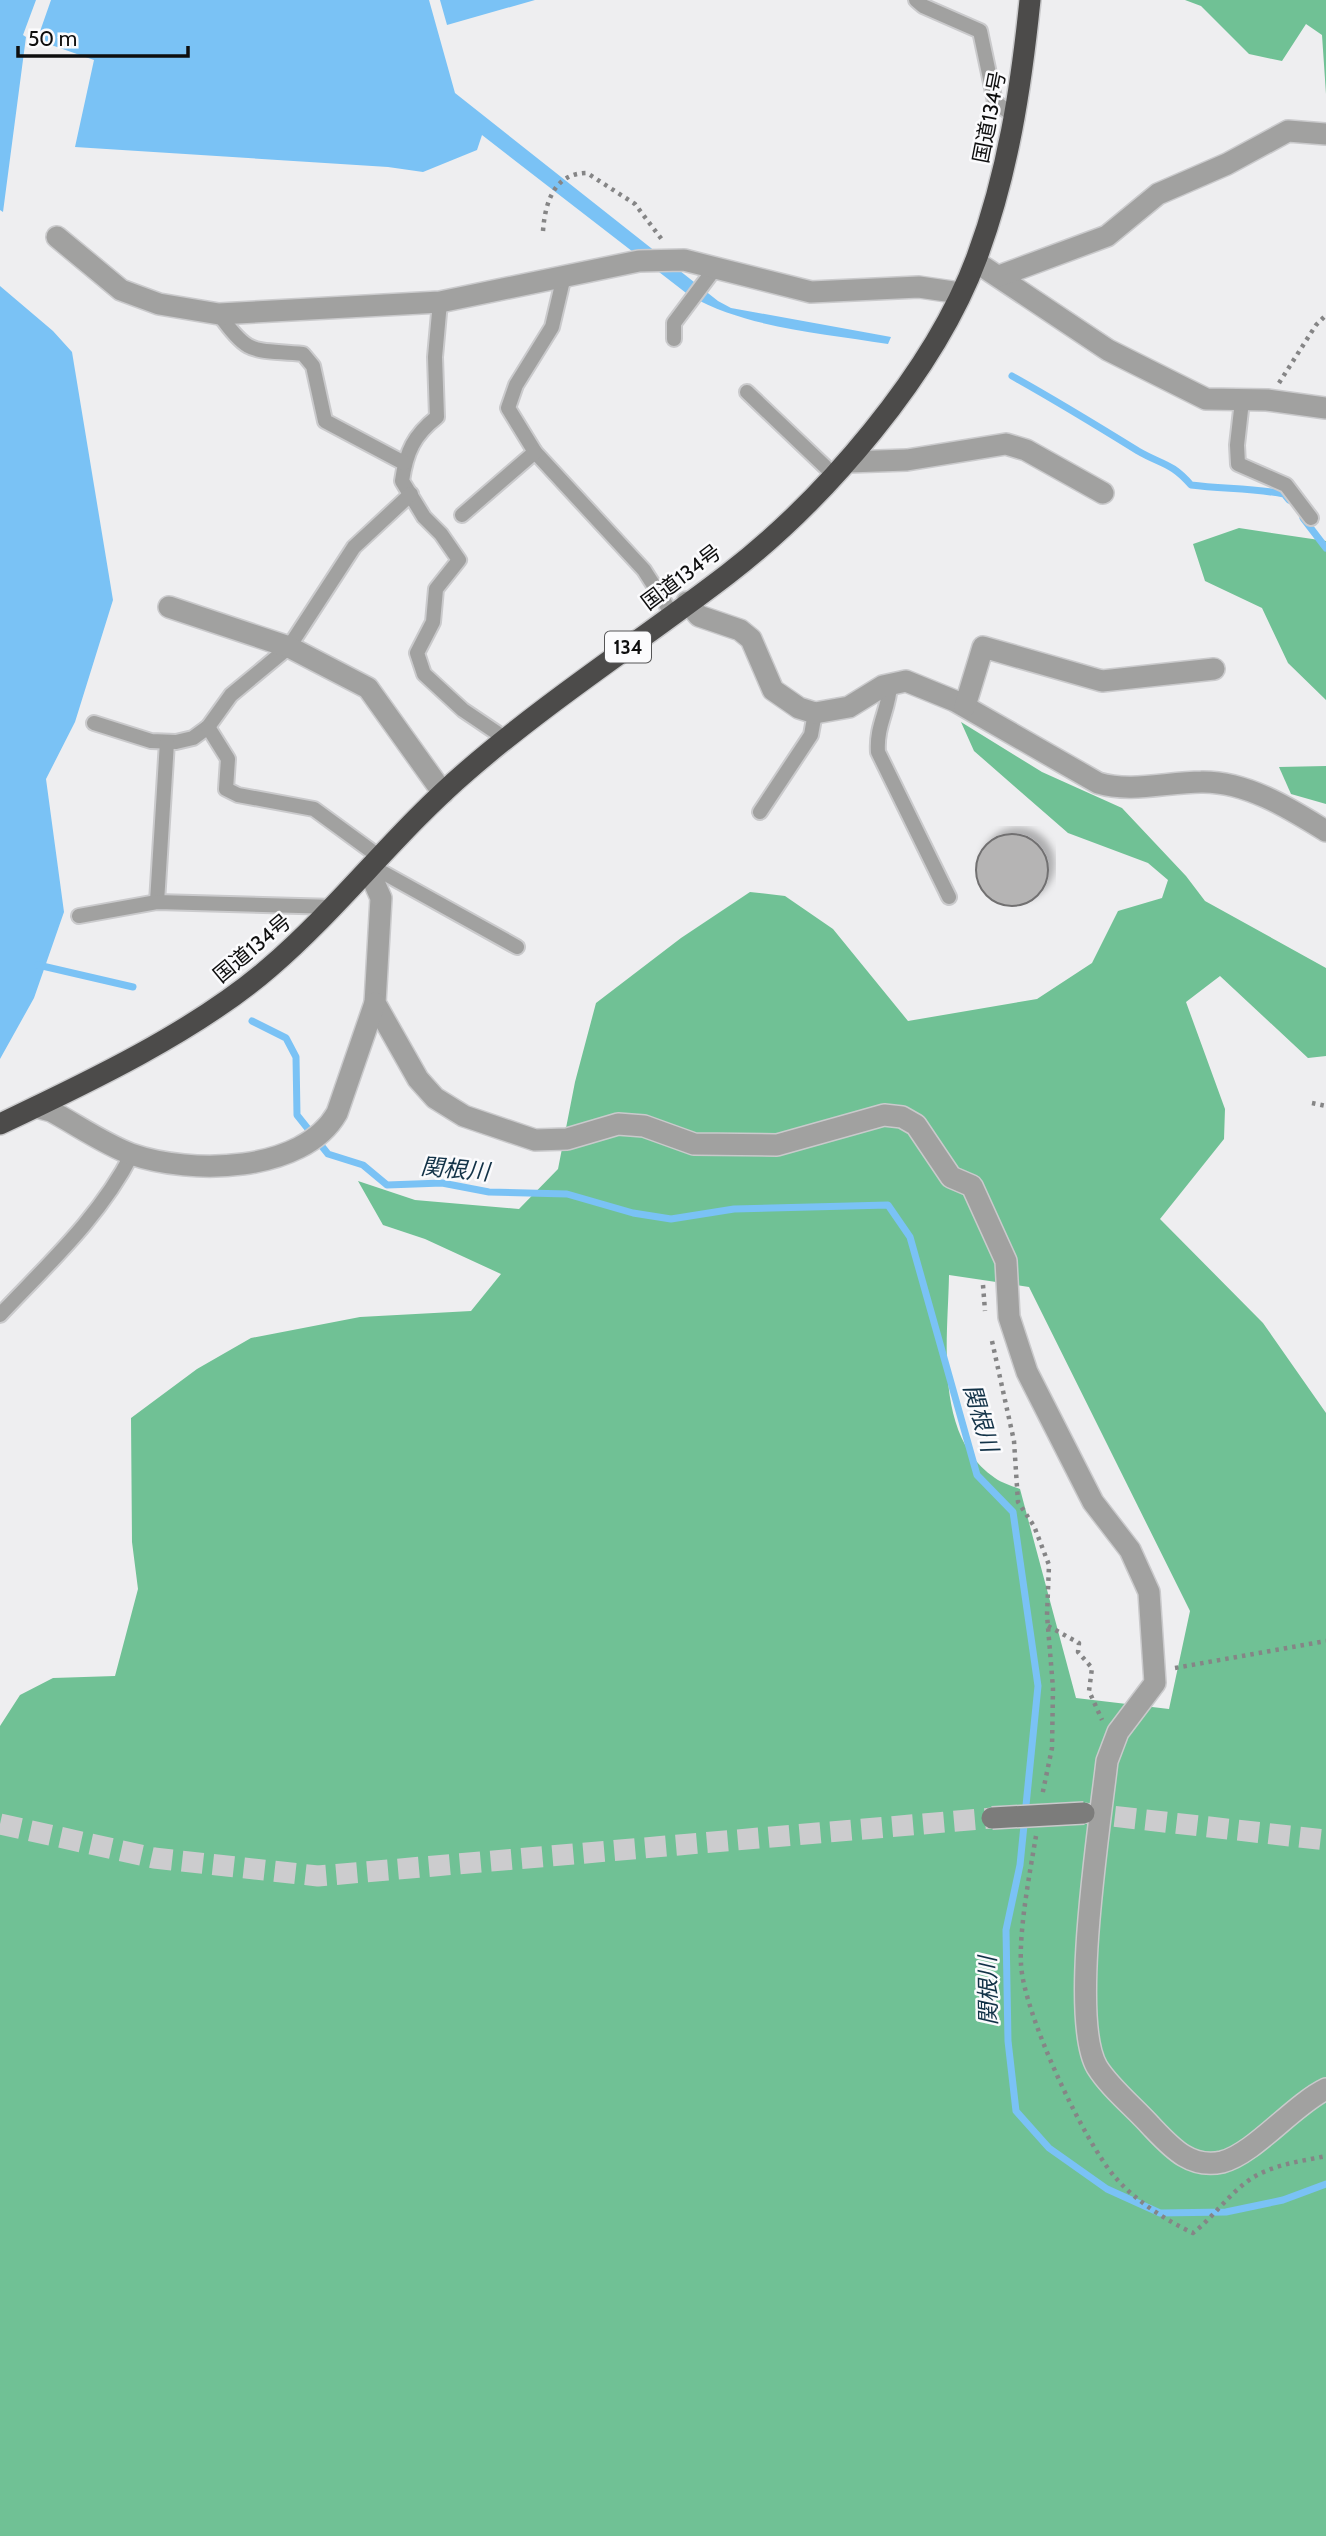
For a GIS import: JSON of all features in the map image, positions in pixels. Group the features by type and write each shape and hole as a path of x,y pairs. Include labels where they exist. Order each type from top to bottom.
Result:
{"highway":[{"name":"国道134号","path":"0,1124 223,1004 268,969 335,907 443,793 506,739 776,534 842,470 910,380 976,262 1003,177 1017,118 1030,0"}],"main road":[{"path":"992,1818 1084,1813"}],"street":[{"path":"999,276 1107,236 1158,194 1227,164 1288,131 1326,134"},
{"path":"57,237 121,290 159,304 219,314 440,302 639,261 673,259 716,267 811,292 919,287 960,293"},
{"path":"976,262 1108,350 1164,381 1206,400 1267,400 1326,408"},
{"path":"842,470 1006,444 1026,450 1102,493"},
{"path":"169,607 289,647 368,688 443,793"},
{"path":"680,608 740,630 751,639 773,690 799,708 815,713 849,707 890,685 906,681 965,706 1098,783 1115,788 1203,781 1235,785 1297,812 1326,831"},
{"path":"965,706 983,647 1102,681 1214,669"},
{"path":"36,1107 51,1111 132,1154 191,1165 257,1162 302,1148 328,1129 337,1113 375,1003 381,898 374,865"},
{"path":"375,1003 418,1079 435,1098 464,1116 534,1140 567,1139 618,1124 643,1126 694,1144 777,1145 884,1115 902,1117 916,1125 951,1177 972,1186 1006,1261 1009,1317 1027,1372 1093,1502 1130,1550 1149,1592 1155,1683 1118,1732 1107,1761 1084,1997 1086,2036 1097,2067 1173,2150 1199,2164 1224,2162 1241,2153 1312,2096 1326,2089"}],"lane":[{"path":"916,0 923,6 980,30 995,102 1017,118"},
{"path":"674,339 674,323 716,267"},
{"path":"564,276 552,327 516,385 508,408 535,452 680,608"},
{"path":"440,302 435,357 437,417 419,431 404,463 402,481 424,517 441,534 459,560 436,589 433,622 418,653 424,674 463,710 506,739"},
{"path":"219,314 249,349 303,354 313,366 325,421 404,463"},
{"path":"747,392 842,470"},
{"path":"1242,401 1237,445 1238,464 1286,485 1311,519"},
{"path":"462,515 535,452"},
{"path":"94,723 151,741 167,742 194,738 208,727 231,695 289,647 354,547 411,494"},
{"path":"890,685 889,700 877,732 878,752 949,897"},
{"path":"760,812 811,735 815,713"},
{"path":"208,727 228,759 226,789 238,795 314,809 374,865 517,947"},
{"path":"157,902 167,742"},
{"path":"79,916 157,902 335,907"},
{"path":"0,1315 90,1220 117,1182 132,1154"}],"path":[{"path":"543,231 545,205 553,191 565,178 587,173 635,204 673,259"},
{"path":"1267,400 1316,324 1326,315"},
{"path":"1312,1102 1326,1106"},
{"path":"1048,1626 1079,1643 1077,1652 1092,1668 1089,1691 1102,1721 1113,1717"},
{"path":"1154,1672 1326,1641"}],"green space":[{"path":"1185,0 1326,0 1326,94 1322,35 1306,24 1282,61 1249,54 1201,6"},
{"path":"1239,528 1326,541 1326,700 1288,663 1262,608 1205,581 1193,544"},
{"path":"961,722 1042,772 1122,808 1186,876 1205,901 1326,968 1326,1056 1308,1058 1220,976 1186,1002 1225,1109 1224,1139 1160,1219 1263,1323 1326,1413 1326,2536 0,2536 0,1726 20,1695 53,1678 115,1676 138,1589 132,1542 131,1418 197,1369 251,1338 360,1317 471,1311 501,1274 425,1239 383,1225 358,1181 415,1200 519,1209 558,1169 575,1082 596,1003 681,938 750,892 785,896 833,929 908,1021 1037,999 1092,963 1118,911 1162,898 1168,880 1148,863 1068,833 974,751","holes":["949,1275 1029,1287 1190,1611 1169,1709 1076,1698 1020,1489 995,1478 975,1460 962,1438 953,1412 947,1356"]},
{"path":"1326,766 1326,804 1291,794 1279,767"}],"water":[{"path":"0,0 36,0 23,35 26,37 3,212 0,210"},
{"path":"51,0 429,0 455,93 718,301 731,308 891,337 888,344 762,323 713,307 690,296 482,135 477,150 423,172 388,167 75,147 94,60 37,40"},
{"path":"440,0 535,0 447,25"},
{"path":"0,286 53,331 72,352 113,600 75,722 46,779 64,912 34,998 0,1059"}],"building":[{"path":"1012,834 1026,837 1038,844 1045,856 1048,870 1045,884 1038,896 1026,903 1012,906 998,903 986,896 979,884 976,870 979,856 986,844 998,837"}],"waterway":[{"path":"1012,376 1138,451 1172,468 1191,485 1272,492 1284,494 1289,500"},
{"path":"1303,518 1326,548"},
{"name":"関根川","path":"38,965 133,987"},
{"name":"関根川","path":"252,1021 286,1038 296,1057 297,1115 328,1154 363,1165 387,1185 442,1183 489,1192 567,1194 633,1213 671,1219 734,1209 888,1205 910,1237 977,1475 1013,1512 1038,1686 1020,1865 1006,1930 1008,2041 1016,2111 1049,2148 1107,2189 1160,2213 1226,2212 1283,2200 1326,2184"}],"tunnel":[{"path":"1084,1813 1326,1840"},
{"path":"0,1824 154,1858 318,1876 992,1818"}]}
